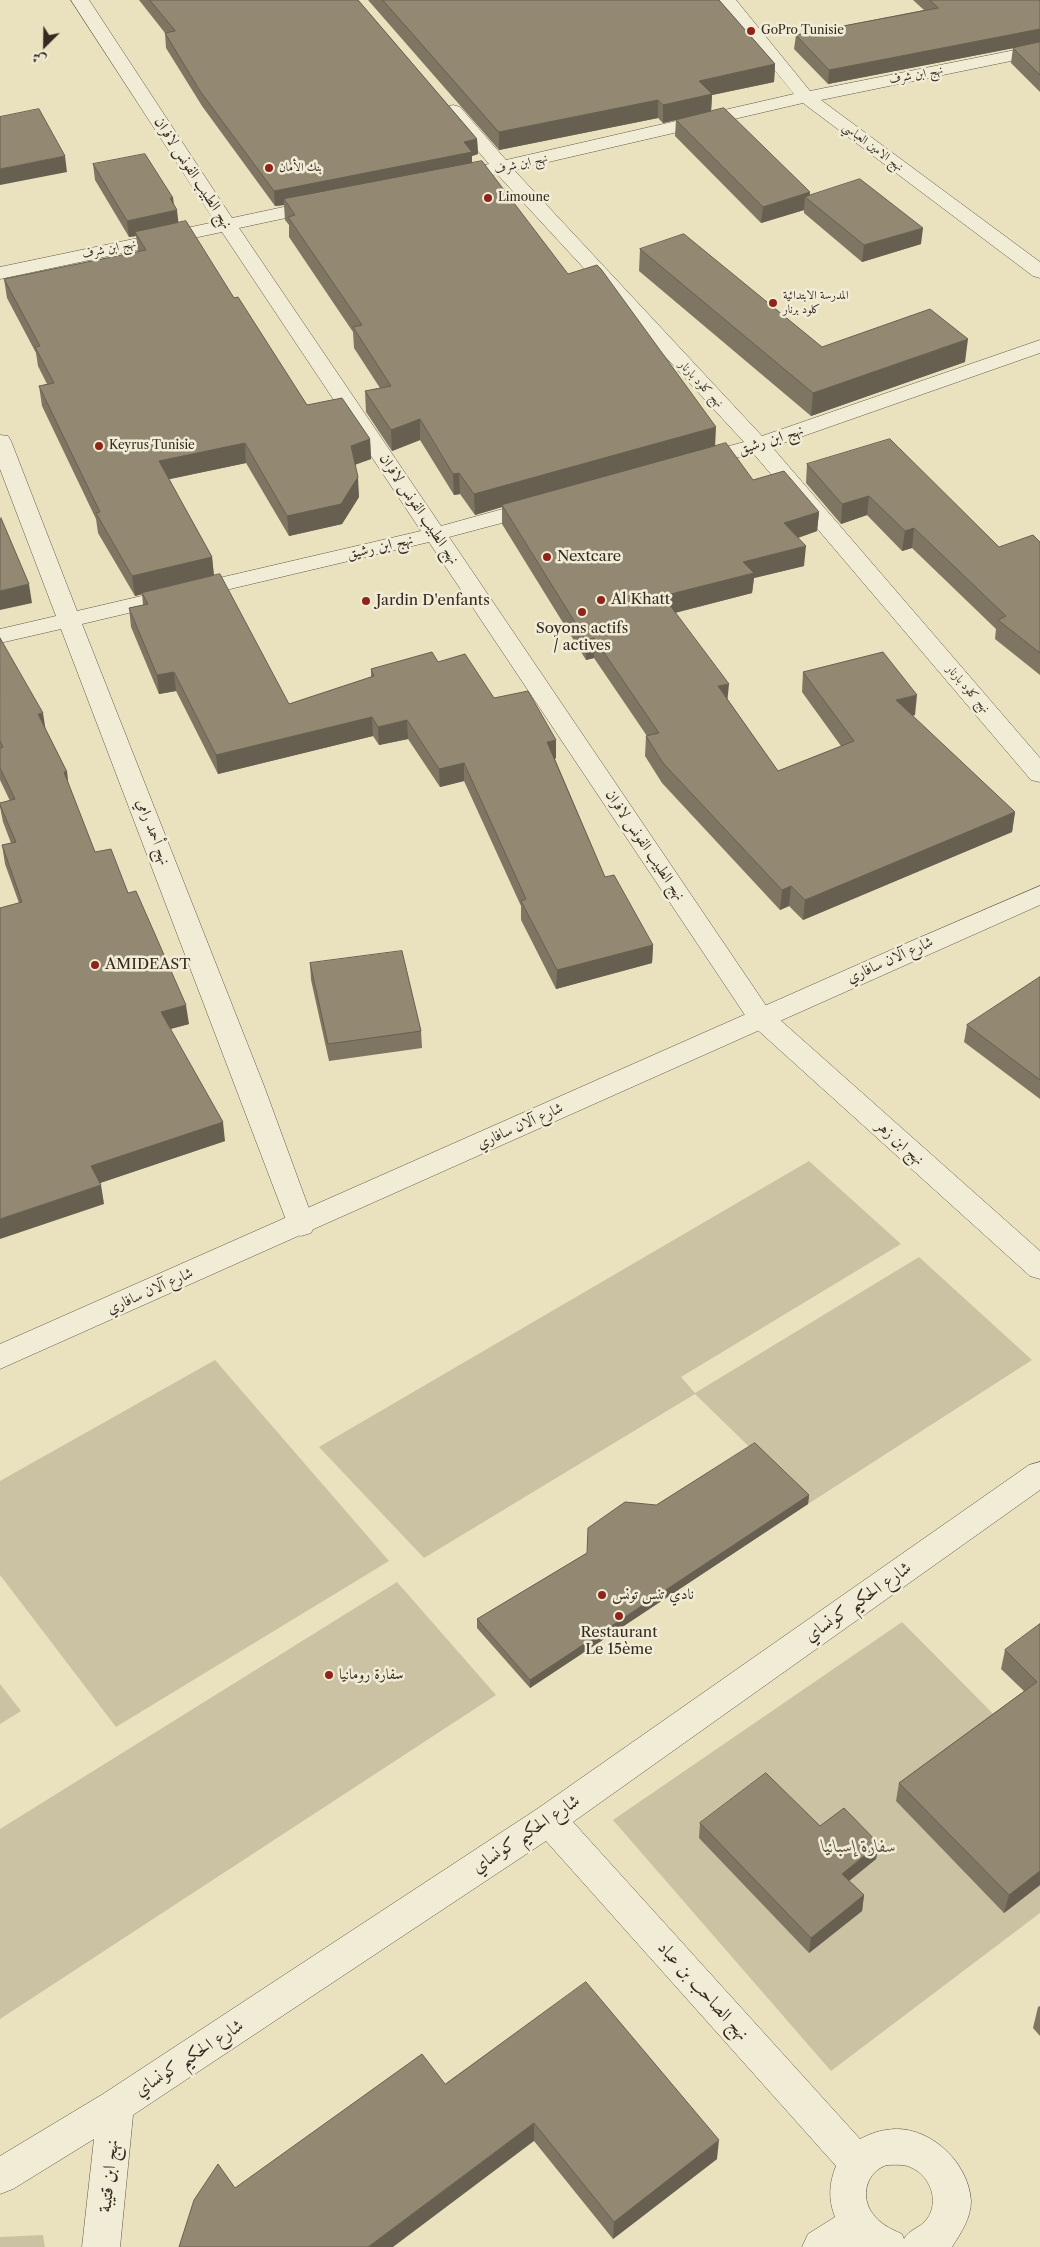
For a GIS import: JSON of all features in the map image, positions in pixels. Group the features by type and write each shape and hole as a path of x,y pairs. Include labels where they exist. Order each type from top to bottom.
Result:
{"street":[{"name":"نهج الطبيب الفونس لافران","path":"80,0 226,224 760,1017"},
{"name":"نهج الامين العباسي","path":"727,0 806,97 1040,272"},
{"name":"نهج ابن شرف","path":"436,182 806,97 1040,50"},
{"name":"نهج كلود بارنار","path":"439,95 502,168 758,445 1040,774"},
{"name":"نهج ابن شرف","path":"0,273 341,201"},
{"name":"نهج ابن رشيق","path":"672,469 758,445 1040,346"},
{"name":"نهج أحمد رامي","path":"0,441 250,1086 301,1225"},
{"name":"نهج ابن رشيق","path":"0,636 70,618 436,534 559,500"},
{"name":"شارع آلان سافاري","path":"0,1357 301,1225 760,1017 1040,895"},
{"name":"نهج ابن زهر","path":"760,1017 1040,1268"},
{"name":"شارع الحكيم كونساي","path":"0,2176 116,2106 549,1820 1040,1474"},
{"name":"نهج الصاحب بن عباد","path":"549,1820 857,2162"},
{"name":"نهج ابن قتيبة","path":"101,2247 116,2106"},
{"path":"890,2247 868,2237 857,2224 849,2209 847,2192 850,2177 857,2162 870,2151 888,2147 906,2147 922,2152 938,2164 948,2180 953,2197 952,2214 944,2230 929,2245"},
{"path":"821,2247 857,2224"}],"green space":[{"path":"809,1161 901,1244 681,1377 695,1393 919,1257 1032,1360 808,1504 695,1394 424,1558 319,1447"},
{"path":"215,1360 389,1561 116,1727 0,1575 0,1481"},
{"path":"397,1582 496,1695 0,2019 0,1829"},
{"name":"سفارة إسبانيا","path":"902,1622 1040,1761 1040,1913 831,2071 613,1820"},
{"path":"0,1684 21,1711 0,1724"},
{"path":"43,2235 45,2247 0,2247 0,2237"}],"building":[{"path":"150,0 358,0 477,139 464,142 472,152 274,191 200,91 165,33 175,31"},
{"path":"383,0 719,0 775,64 699,81 712,94 663,105 658,100 499,132"},
{"path":"930,0 1040,0 1040,29 829,70 796,35 938,8"},
{"path":"1040,42 1040,75 1013,48"},
{"path":"724,108 810,192 763,207 676,120"},
{"path":"39,109 65,156 0,169 0,117"},
{"path":"145,154 173,198 170,198 177,210 127,221 93,164"},
{"path":"482,161 568,274 597,265 601,269 716,427 474,494 459,473 453,474 420,419 391,430 365,391 391,386 353,327 362,325 288,217 295,215 284,199"},
{"path":"860,179 923,228 864,245 805,197"},
{"path":"186,221 234,298 238,297 307,405 342,398 370,439 351,446 358,477 341,504 287,516 245,443 159,461 212,557 132,576 96,513 100,512 39,386 54,383 35,347 40,346 4,279 146,250 135,232"},
{"path":"684,234 822,347 930,309 968,339 813,393 640,249"},
{"path":"890,439 999,547 1033,535 1040,542 1040,653 998,620 1006,616 914,528 905,531 869,496 842,504 807,464"},
{"path":"726,443 753,480 784,471 819,512 784,523 806,546 743,562 754,573 663,596 729,684 718,686 778,771 854,741 803,672 883,652 917,695 896,700 1015,812 805,900 791,886 782,890 663,763 646,736 659,733 594,638 586,640 502,505"},
{"path":"0,519 29,584 0,591"},
{"path":"220,574 289,704 374,676 371,669 432,652 438,662 465,654 494,698 528,691 556,740 547,742 605,877 614,875 653,945 557,970 521,901 526,899 464,763 439,769 407,720 378,727 372,717 216,755 174,672 157,675 129,608 148,604 142,593"},
{"path":"0,638 43,713 38,714 67,772 64,772 95,852 111,849 128,893 136,891 186,1005 161,1012 223,1122 91,1166 101,1185 0,1219 0,908 22,902 2,845 16,842 0,805 0,803 15,799 0,768 0,748 3,747 0,741"},
{"path":"402,951 421,1031 328,1044 310,963"},
{"path":"1040,977 1040,1080 967,1025"},
{"name":"نادي تنس تونس","path":"755,1443 809,1495 530,1680 477,1619 587,1553 588,1528 625,1502 656,1505"},
{"path":"1040,1624 1040,1871 1009,1895 899,1783 1037,1682 1005,1650"},
{"path":"766,1773 820,1826 844,1808 879,1844 842,1874 864,1895 811,1938 700,1823"},
{"path":"586,1982 719,2140 614,2222 534,2123 368,2247 179,2247 194,2200 218,2164 235,2188 422,2054 445,2084"}],"place":[{"name":"GoPro Tunisie","path":"751,31"},
{"name":"بنك الأمان","path":"269,168"},
{"name":"Limoune","path":"488,198"},
{"name":"المدرسة الابتدائية كلود برنار","path":"773,303"},
{"name":"Keyrus Tunisie","path":"99,446"},
{"name":"Nextcare","path":"547,557"},
{"name":"Al Khatt","path":"601,600"},
{"name":"Jardin D'enfants","path":"366,601"},
{"name":"Soyons actifs / actives","path":"582,612"},
{"name":"AMIDEAST","path":"95,965"},
{"name":"نادي تنس تونس","path":"602,1595"},
{"name":"Restaurant Le 15ème","path":"619,1616"},
{"name":"سفارة رومانيا","path":"329,1675"}]}
